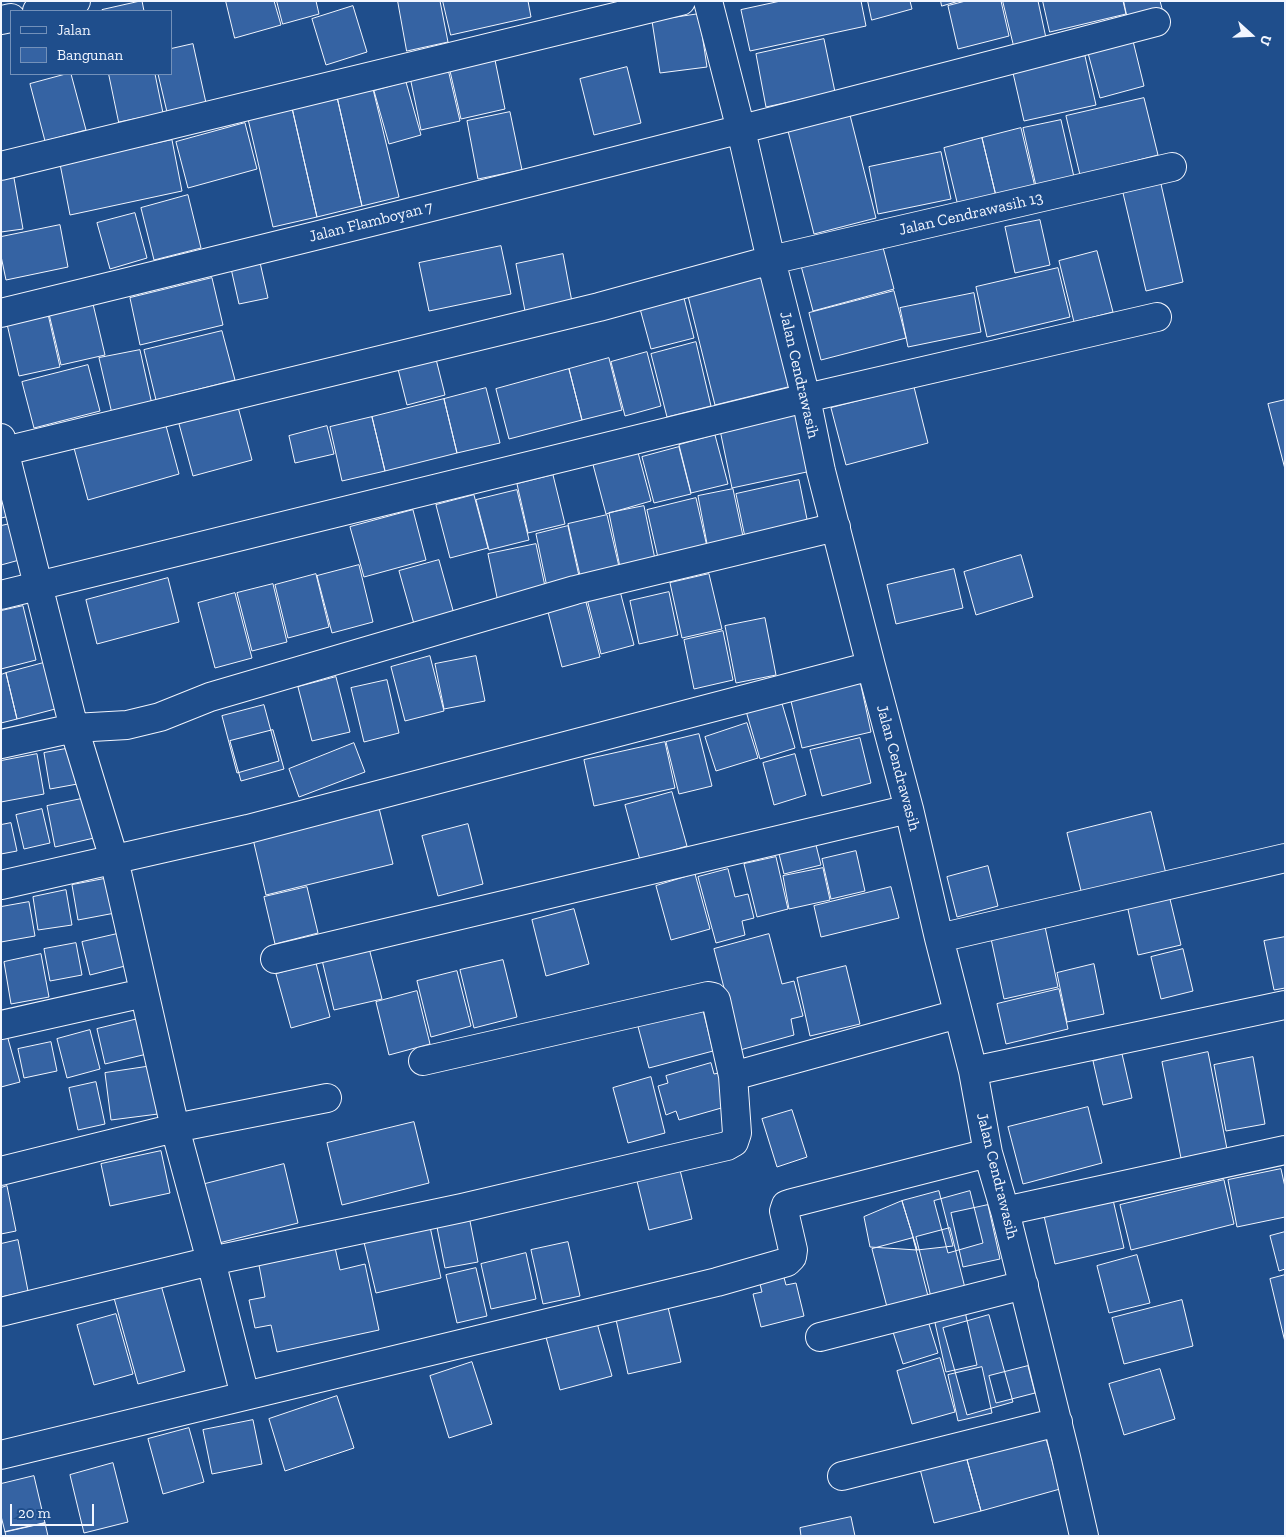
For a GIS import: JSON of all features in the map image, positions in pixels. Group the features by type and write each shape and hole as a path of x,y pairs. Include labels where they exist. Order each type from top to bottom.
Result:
{"street":[{"path":"41,10 76,1"},
{"path":"1,166 681,1"},
{"name":"Jalan Cendrawasih","path":"708,1 806,398 821,470 870,666 909,808 939,938 973,1071 988,1153 1024,1285 1084,1536"},
{"name":"Jalan Flamboyan 7","path":"1,313 741,130 1156,22"},
{"name":"Jalan Cendrawasih 13","path":"2,447 599,307 771,260 1172,167"},
{"path":"1,594 806,398 1157,317"},
{"path":"2,447 74,728 114,859 175,1128 245,1396"},
{"path":"1,744 74,728 127,725 160,717 210,697 575,590 836,527"},
{"path":"1,885 248,829 870,666"},
{"path":"275,958 909,808"},
{"path":"939,938 1285,858"},
{"path":"1,1025 144,993"},
{"path":"1,1312 211,1261 462,1208 727,1146 734,1142 738,1133 733,1076 716,1000 713,997 708,996 423,1061"},
{"path":"973,1071 1285,1005"},
{"path":"733,1076 958,1014"},
{"path":"1,1171 175,1128 327,1098"},
{"path":"1005,1211 1285,1150"},
{"path":"1,1455 717,1282 787,1262 792,1256 793,1250 784,1211 786,1205 988,1153"},
{"path":"820,1337 1024,1285"},
{"path":"842,1476 1058,1422"}],"building":[{"path":"142,1 144,10 102,10"},
{"path":"226,1 274,1 281,25 235,38"},
{"path":"277,1 316,1 319,14 283,24"},
{"path":"398,1 440,1 448,42 407,51"},
{"path":"443,1 528,1 531,17 451,35"},
{"path":"781,1 861,1 866,26 750,51 741,10"},
{"path":"868,1 910,1 912,9 872,20"},
{"path":"941,1 959,1 942,6"},
{"path":"966,1 1001,1 1009,36 958,49 948,6"},
{"path":"1003,1 1038,1 1046,38 1014,46"},
{"path":"1043,1 1123,1 1126,14 1050,32"},
{"path":"1124,1 1160,1 1163,12 1128,20"},
{"path":"353,6 367,52 326,65 312,19"},
{"path":"699,14 707,67 660,73 652,21"},
{"path":"824,39 835,92 766,107 756,54"},
{"path":"1133,41 1144,86 1100,98 1088,53"},
{"path":"193,44 206,103 167,112 158,75 172,75 172,49"},
{"path":"1085,56 1096,105 1024,121 1013,73"},
{"path":"495,60 505,109 461,119 450,71"},
{"path":"627,67 641,123 594,135 580,79"},
{"path":"448,69 460,121 421,130 410,77"},
{"path":"62,75 71,75 86,130 45,141 30,84"},
{"path":"109,75 155,75 163,113 119,122"},
{"path":"406,82 421,135 389,144 374,91"},
{"path":"373,89 399,197 362,206 337,97"},
{"path":"337,97 362,206 317,217 292,108"},
{"path":"1144,98 1158,155 1080,175 1066,116"},
{"path":"292,108 317,217 273,227 248,119"},
{"path":"510,112 522,170 478,179 467,121"},
{"path":"850,115 876,218 814,234 788,131"},
{"path":"1061,120 1074,177 1036,186 1023,128"},
{"path":"245,123 257,169 188,188 176,142"},
{"path":"1021,128 1035,187 996,196 982,138"},
{"path":"982,138 996,196 958,206 944,148"},
{"path":"172,140 182,191 70,215 60,164"},
{"path":"941,152 951,199 878,214 869,167"},
{"path":"14,178 23,229 1,232 1,180"},
{"path":"1161,184 1183,282 1146,291 1123,193"},
{"path":"188,195 201,248 154,260 141,208"},
{"path":"135,213 147,258 110,269 97,223"},
{"path":"1040,220 1050,265 1015,273 1005,227"},
{"path":"60,225 68,267 6,280 1,256 1,237"},
{"path":"880,236 894,289 813,311 799,258"},
{"path":"501,246 511,294 429,311 419,263"},
{"path":"1097,251 1113,312 1074,322 1059,261"},
{"path":"563,254 572,302 525,311 516,264"},
{"path":"259,258 268,298 239,304 230,264"},
{"path":"1058,268 1070,317 987,337 976,287"},
{"path":"765,276 792,386 715,405 688,296"},
{"path":"212,278 223,325 140,345 130,298"},
{"path":"894,291 906,338 821,360 809,313"},
{"path":"974,293 981,332 908,347 900,308"},
{"path":"683,294 694,338 651,349 639,305"},
{"path":"93,304 105,355 61,365 49,314"},
{"path":"48,314 60,367 19,376 7,324"},
{"path":"222,331 235,380 156,400 144,350"},
{"path":"696,342 711,406 667,417 651,354"},
{"path":"140,350 153,409 113,418 99,358"},
{"path":"647,352 661,406 625,416 611,362"},
{"path":"435,355 445,395 407,405 397,365"},
{"path":"609,358 622,410 582,420 569,369"},
{"path":"88,365 100,411 34,428 22,382"},
{"path":"569,369 582,420 509,439 496,389"},
{"path":"914,387 928,443 846,465 831,408"},
{"path":"486,388 500,443 457,453 444,399"},
{"path":"444,399 457,453 385,471 372,417"},
{"path":"1285,400 1285,469 1268,404"},
{"path":"238,407 252,460 193,476 179,424"},
{"path":"804,412 816,470 732,488 720,430"},
{"path":"372,417 385,471 342,481 330,427"},
{"path":"165,422 179,474 88,500 74,448"},
{"path":"327,426 334,454 295,463 289,436"},
{"path":"715,435 728,484 691,493 679,445"},
{"path":"636,445 651,501 606,514 591,457"},
{"path":"679,447 691,494 654,503 642,457"},
{"path":"553,475 565,524 528,533 517,484"},
{"path":"799,480 809,529 746,542 736,494"},
{"path":"1,483 10,516 1,518"},
{"path":"733,489 744,541 708,549 698,496"},
{"path":"517,490 529,540 489,550 476,500"},
{"path":"474,495 488,548 450,558 436,505"},
{"path":"696,498 708,551 659,562 647,510"},
{"path":"644,506 656,564 621,572 609,513"},
{"path":"413,510 426,560 364,577 350,527"},
{"path":"607,515 621,575 582,584 568,524"},
{"path":"14,523 23,559 1,565 1,526"},
{"path":"568,526 581,585 548,592 536,534"},
{"path":"536,544 546,591 498,602 488,554"},
{"path":"1021,555 1033,597 976,615 964,572"},
{"path":"439,560 454,614 414,624 399,571"},
{"path":"359,565 373,622 332,633 317,576"},
{"path":"954,569 963,608 896,624 887,585"},
{"path":"316,574 329,627 288,638 275,585"},
{"path":"709,574 722,629 682,638 670,583"},
{"path":"168,578 179,622 97,644 86,600"},
{"path":"273,584 287,642 252,651 237,593"},
{"path":"620,591 634,645 601,654 587,599"},
{"path":"669,592 678,635 639,644 630,601"},
{"path":"235,593 252,658 215,668 198,603"},
{"path":"586,602 600,657 562,667 548,612"},
{"path":"23,606 36,660 1,669 1,611"},
{"path":"765,618 776,675 736,683 725,626"},
{"path":"723,631 733,680 694,689 684,640"},
{"path":"430,656 444,711 405,721 391,667"},
{"path":"476,656 485,701 444,709 435,664"},
{"path":"47,662 59,708 17,719 6,673"},
{"path":"6,673 17,719 1,723 1,675"},
{"path":"336,677 350,732 312,741 298,687"},
{"path":"387,680 399,733 364,742 351,688"},
{"path":"860,681 871,732 802,748 790,697"},
{"path":"781,700 795,748 760,759 746,711"},
{"path":"264,705 279,761 237,773 222,716"},
{"path":"747,723 758,758 716,771 705,737"},
{"path":"273,730 284,769 241,781 230,741"},
{"path":"699,734 712,786 679,794 666,742"},
{"path":"860,738 871,783 822,796 810,750"},
{"path":"665,742 675,788 594,806 584,760"},
{"path":"354,743 365,772 299,797 289,769"},
{"path":"76,747 83,783 50,789 44,753"},
{"path":"37,754 44,794 1,802 1,761"},
{"path":"795,754 806,795 774,805 763,763"},
{"path":"672,792 687,846 640,860 625,805"},
{"path":"86,798 94,838 55,847 47,806"},
{"path":"379,808 393,864 266,895 253,839"},
{"path":"42,809 50,843 24,849 16,815"},
{"path":"1151,812 1167,878 1083,899 1067,833"},
{"path":"11,823 17,851 1,854 1,825"},
{"path":"468,824 483,884 438,896 422,836"},
{"path":"816,845 821,865 784,874 779,854"},
{"path":"856,851 865,891 831,899 822,859"},
{"path":"776,857 788,909 757,917 744,864"},
{"path":"988,866 998,906 957,917 947,877"},
{"path":"823,868 830,900 789,909 783,876"},
{"path":"728,869 735,897 748,894 754,918 742,921 745,935 716,943 698,877"},
{"path":"695,874 710,929 671,940 656,886"},
{"path":"109,878 115,913 78,920 72,885"},
{"path":"307,887 318,933 275,944 264,897"},
{"path":"891,887 899,918 821,937 814,906"},
{"path":"66,890 72,925 38,930 33,897"},
{"path":"1169,895 1181,945 1138,955 1127,905"},
{"path":"29,902 35,936 1,942 1,907"},
{"path":"574,909 589,964 546,976 532,920"},
{"path":"1044,922 1058,987 1004,999 990,934"},
{"path":"117,934 125,966 90,975 82,942"},
{"path":"769,934 782,984 794,981 803,1016 791,1019 794,1035 740,1050 714,949"},
{"path":"1285,937 1285,988 1274,990 1264,941"},
{"path":"76,943 82,975 50,981 44,949"},
{"path":"368,944 382,999 334,1010 321,956"},
{"path":"1183,949 1193,991 1161,999 1151,957"},
{"path":"41,954 49,997 11,1004 4,962"},
{"path":"503,960 517,1017 474,1028 460,970"},
{"path":"316,963 330,1017 291,1028 276,974"},
{"path":"1094,964 1104,1014 1067,1022 1057,973"},
{"path":"846,966 860,1024 810,1036 797,978"},
{"path":"457,971 471,1026 431,1037 417,981"},
{"path":"1059,989 1068,1029 1006,1044 997,1004"},
{"path":"417,991 430,1044 389,1055 376,1002"},
{"path":"701,1002 713,1051 649,1068 636,1019"},
{"path":"138,1019 147,1054 105,1064 97,1029"},
{"path":"90,1030 100,1069 67,1078 57,1039"},
{"path":"7,1035 20,1082 1,1087 1,1036"},
{"path":"51,1042 57,1071 24,1078 18,1049"},
{"path":"1120,1045 1132,1098 1103,1105 1093,1061 1104,1058 1103,1049"},
{"path":"1208,1052 1227,1149 1181,1158 1162,1062"},
{"path":"1253,1057 1265,1124 1226,1131 1214,1065"},
{"path":"711,1063 714,1074 723,1072 732,1105 679,1120 676,1111 666,1115 658,1086 668,1083 666,1076"},
{"path":"152,1066 158,1114 111,1120 105,1073"},
{"path":"651,1077 665,1133 628,1143 613,1088"},
{"path":"96,1082 105,1124 78,1130 69,1088"},
{"path":"1088,1107 1102,1163 1023,1184 1008,1127"},
{"path":"792,1110 807,1157 777,1167 762,1119"},
{"path":"414,1122 429,1183 342,1205 327,1143"},
{"path":"161,1151 170,1193 110,1206 101,1164"},
{"path":"284,1164 298,1223 215,1244 201,1185"},
{"path":"679,1166 692,1219 649,1230 636,1177"},
{"path":"1281,1169 1285,1187 1285,1217 1237,1227 1228,1180"},
{"path":"1224,1180 1234,1224 1131,1250 1120,1205"},
{"path":"7,1186 16,1231 1,1234 1,1188"},
{"path":"939,1191 953,1246 917,1250 902,1201"},
{"path":"970,1191 983,1243 948,1253 934,1201"},
{"path":"1111,1191 1124,1248 1055,1264 1042,1207"},
{"path":"902,1201 917,1250 870,1247 864,1217"},
{"path":"988,1205 1000,1259 963,1267 951,1213"},
{"path":"468,1211 478,1262 445,1268 435,1217"},
{"path":"429,1222 441,1278 376,1293 363,1238"},
{"path":"950,1228 965,1288 931,1297 916,1237"},
{"path":"1285,1232 1285,1269 1279,1271 1270,1236"},
{"path":"913,1238 928,1296 887,1307 872,1249"},
{"path":"18,1240 28,1291 1,1297 1,1244"},
{"path":"568,1242 580,1296 543,1304 531,1250"},
{"path":"334,1243 340,1270 365,1264 379,1330 277,1352 271,1325 255,1328 249,1300 265,1297 258,1260"},
{"path":"526,1253 536,1299 491,1309 481,1264"},
{"path":"1137,1255 1150,1303 1109,1313 1097,1266"},
{"path":"476,1268 487,1316 457,1323 446,1275"},
{"path":"782,1270 786,1285 796,1283 804,1316 761,1327 753,1294 762,1292 758,1276"},
{"path":"1285,1275 1285,1342 1270,1279"},
{"path":"161,1285 185,1371 138,1384 114,1298"},
{"path":"1182,1300 1193,1346 1124,1364 1112,1318"},
{"path":"667,1303 681,1362 628,1374 615,1315"},
{"path":"964,1307 977,1365 946,1372 933,1314"},
{"path":"116,1314 133,1374 94,1385 77,1325"},
{"path":"989,1315 1013,1402 967,1415 943,1328"},
{"path":"928,1321 938,1353 903,1364 893,1332"},
{"path":"597,1323 612,1376 560,1390 546,1337"},
{"path":"940,1358 955,1412 912,1424 897,1371"},
{"path":"472,1362 492,1424 449,1438 430,1376"},
{"path":"1028,1366 1035,1393 996,1403 989,1376"},
{"path":"982,1367 992,1413 958,1421 948,1375"},
{"path":"1160,1369 1175,1419 1124,1435 1109,1384"},
{"path":"337,1396 354,1448 285,1471 269,1419"},
{"path":"253,1420 262,1464 212,1474 203,1430"},
{"path":"189,1428 204,1482 163,1494 148,1439"},
{"path":"1045,1435 1060,1489 981,1511 966,1456"},
{"path":"966,1456 981,1511 934,1523 920,1469"},
{"path":"113,1463 128,1522 84,1533 70,1475"},
{"path":"34,1476 45,1523 5,1532 1,1516 1,1484"},
{"path":"851,1517 855,1536 801,1536 800,1528"},
{"path":"45,1523 48,1536 6,1536 5,1532"}]}
